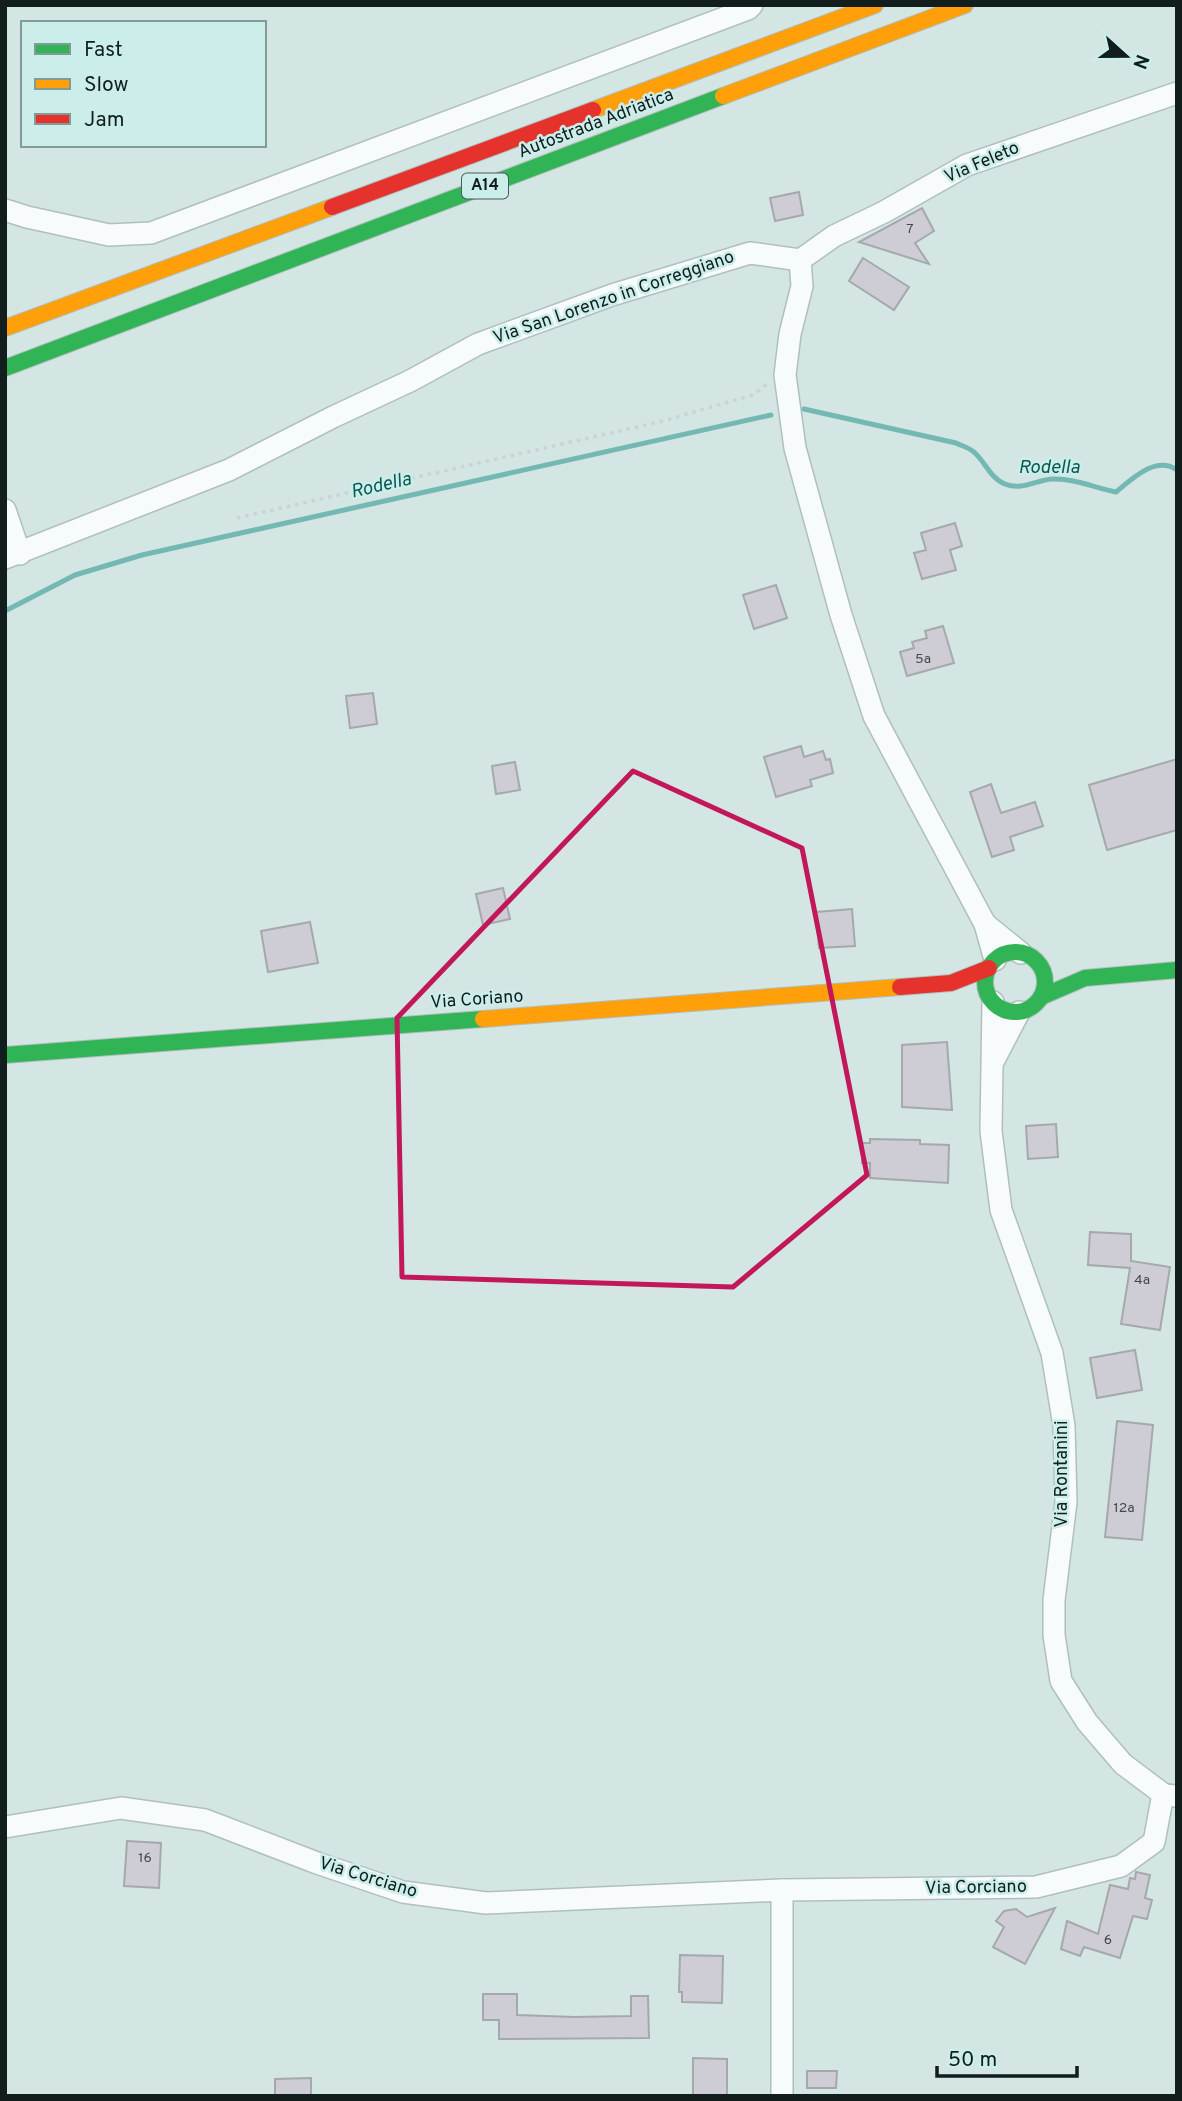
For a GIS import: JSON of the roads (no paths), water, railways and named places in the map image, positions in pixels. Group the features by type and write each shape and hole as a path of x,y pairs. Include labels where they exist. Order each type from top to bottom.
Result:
{"main road":[{"name":"Autostrada Adriatica","path":"5,328 875,5"},
{"name":"Autostrada Adriatica","path":"5,368 965,5"},
{"path":"1085,978 1012,952 992,964 986,976 991,998 1000,1008 1018,1012 1028,1009 1041,997 1085,978 1177,970"},
{"path":"1029,957 1045,979 1041,997"},
{"name":"Via Coriano","path":"5,1055 951,983 992,964"},
{"name":"Via Coriano","path":"951,983 991,998"}],"street":[{"path":"5,210 109,235 151,233 748,9 752,5"},
{"name":"Via Feleto","path":"800,260 834,236 884,212 967,165 1177,93"},
{"name":"Via San Lorenzo in Correggiano","path":"5,510 13,532 13,556 229,470 333,417 410,382 478,344 612,295 750,253 800,260"},
{"path":"800,260 802,286 790,334 786,370 795,448 841,615 874,716 985,924 992,964"},
{"path":"985,924 1029,957"},
{"name":"Via Rontanini","path":"991,998 991,1131 1001,1210 1052,1353 1064,1426 1066,1502 1054,1600 1054,1635 1061,1681 1087,1722 1123,1764 1170,1795"},
{"name":"Via Rontanini","path":"991,1065 1018,1012"},
{"name":"Via Corciano","path":"5,1827 121,1808 205,1819 317,1863 403,1892 486,1903 782,1890 1035,1887 1121,1866 1154,1842 1170,1795"},
{"path":"782,1890 782,2096"}],"waterway":[{"name":"Rodella","path":"804,409 956,443 973,451 1000,482 1011,486 1060,479 1116,492 1137,475 1153,467 1161,465 1177,470"},
{"name":"Rodella","path":"5,611 75,575 142,555 771,415"}]}
